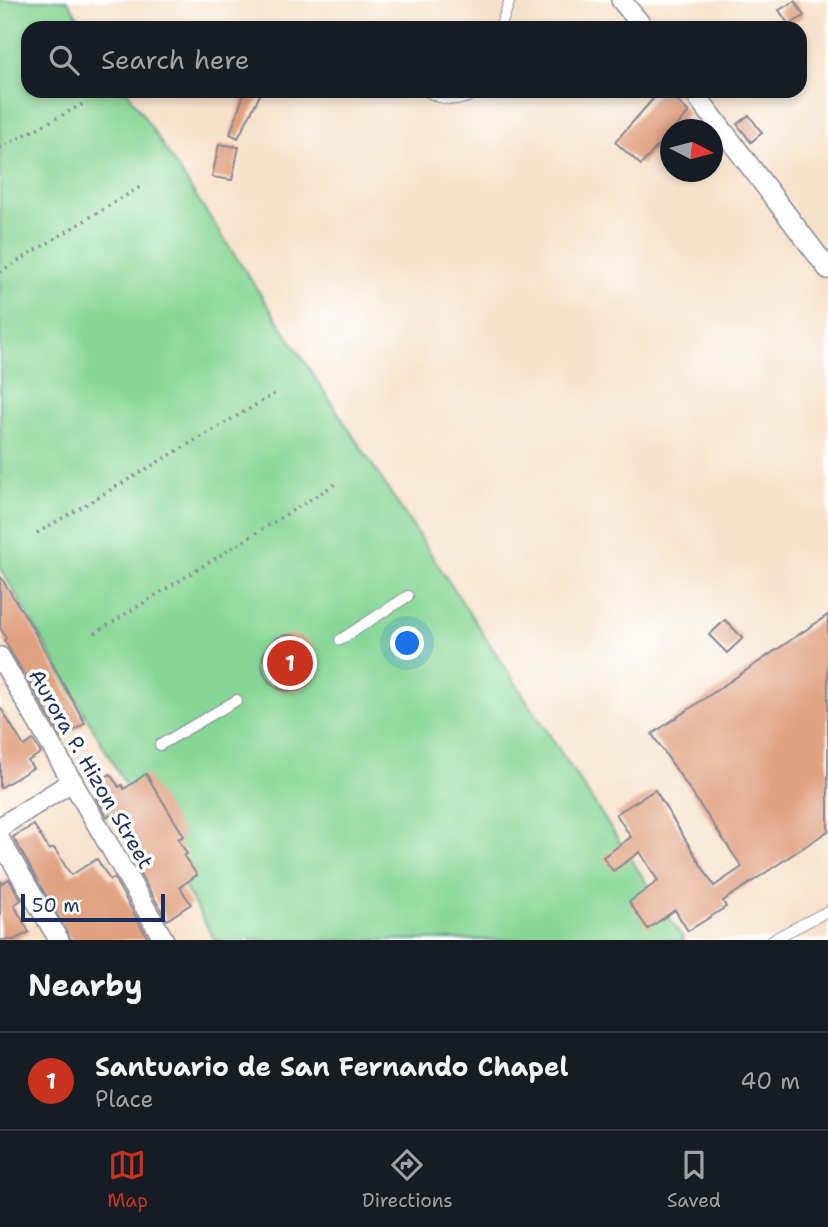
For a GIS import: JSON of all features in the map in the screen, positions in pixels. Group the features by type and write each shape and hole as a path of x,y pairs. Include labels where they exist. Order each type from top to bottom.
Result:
{"street":[{"path":"621,0 638,21"},
{"path":"698,98 828,270"},
{"name":"Aurora P. Hizon Street","path":"0,657 164,940"},
{"path":"0,827 73,781"},
{"path":"0,840 59,940"}],"lane":[{"path":"502,21 510,0"},
{"path":"340,640 408,596"},
{"path":"160,745 237,700"},
{"path":"772,940 828,911"}],"path":[{"path":"0,148 85,103"},
{"path":"0,272 141,187"},
{"path":"37,533 276,393"},
{"path":"95,633 335,484"}],"green space":[{"path":"0,0 67,0 80,21 21,21 21,98 132,98 684,940 215,940 0,567"}],"building":[{"path":"795,1 804,16 796,21 786,21 779,10"},
{"path":"243,98 258,98 238,138 230,134"},
{"path":"654,98 674,98 689,112 683,119 660,119 660,143 641,165 615,142"},
{"path":"749,115 762,133 751,142 737,124"},
{"path":"219,144 239,147 232,180 212,177"},
{"path":"0,576 85,723 62,739 4,640 6,638 0,628"},
{"path":"828,615 828,831 723,901 726,907 688,931 675,910 648,929 629,902 658,881 640,852 613,871 603,857 631,837 616,814 655,790 714,886 742,867 652,734"},
{"path":"725,620 743,638 727,653 709,635"},
{"path":"290,635 301,637 310,643 316,652 316,674 310,683 301,689 290,691 279,689 270,683 264,674 262,663 264,652 270,643 279,637"},
{"path":"0,707 24,746 33,740 41,753 28,761 33,768 0,788"},
{"path":"110,774 119,787 122,785 124,789 146,774 184,836 178,839 187,854 184,856 197,875 180,887 191,904 167,920 134,864 140,860 111,815 107,817 96,798 104,792 97,782"},
{"path":"34,825 49,850 54,848 71,875 97,859 110,880 114,878 149,940 71,940 13,837"},
{"path":"9,879 21,900 14,905 29,932 14,940 0,940 0,880 2,883"}],"place":[{"name":"Santuario de San Fernando Chapel","path":"290,663"}]}
